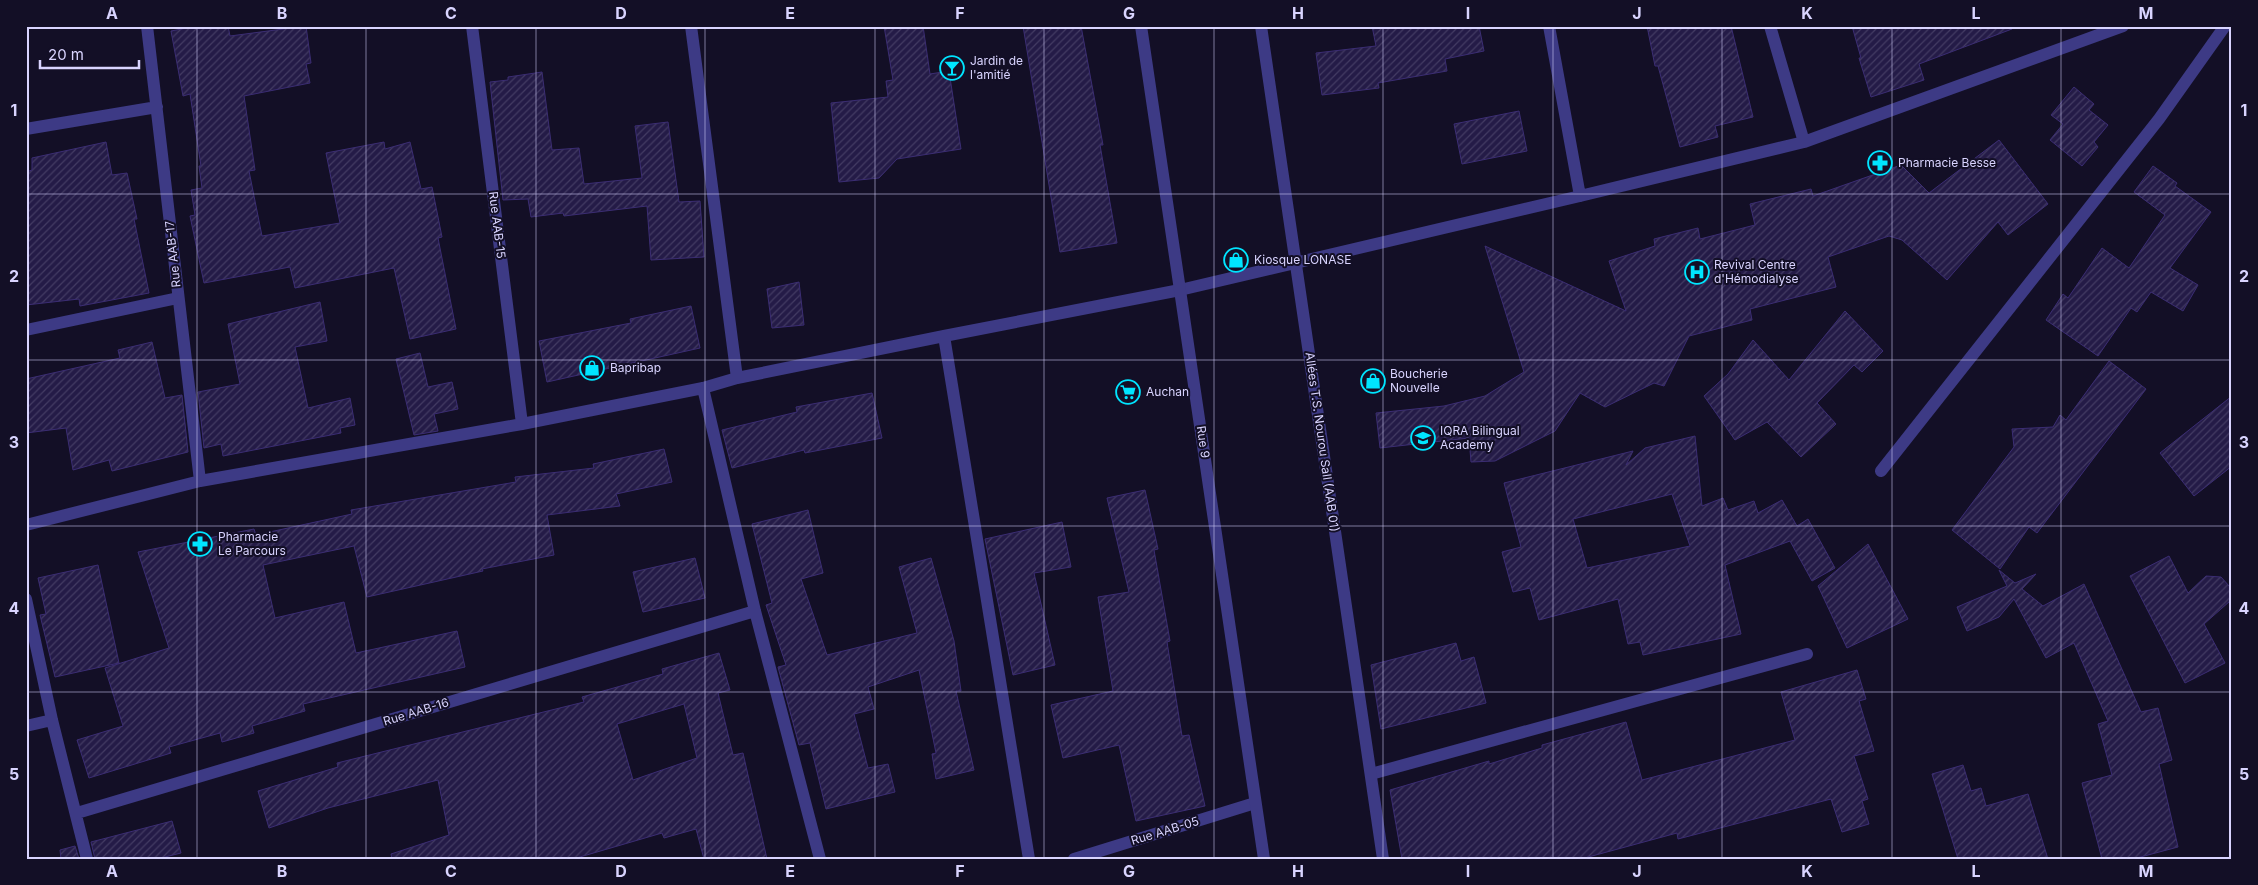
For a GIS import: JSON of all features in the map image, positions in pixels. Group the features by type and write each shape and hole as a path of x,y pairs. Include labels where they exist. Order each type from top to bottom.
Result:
{"street":[{"name":"Rue AAB-17","path":"148,26 200,481"},
{"name":"Rue AAB-15","path":"472,26 522,424"},
{"path":"691,26 737,378"},
{"name":"Rue 9","path":"1141,26 1264,859"},
{"name":"Allées T.S. Nourou Sall (AAB 01)","path":"1261,26 1383,859"},
{"path":"1550,26 1580,196"},
{"path":"1770,26 1804,142"},
{"path":"26,525 200,481 522,424 703,388 737,378 1180,290 1580,196 1804,142 2123,26"},
{"path":"1881,471 2159,119 2225,26"},
{"path":"26,129 156,107"},
{"path":"26,330 178,298"},
{"path":"944,336 1029,859"},
{"path":"703,388 755,611 820,859"},
{"path":"26,599 52,720 78,813 87,859"},
{"name":"Rue AAB-16","path":"78,813 755,611"},
{"path":"1371,774 1807,654"},
{"path":"26,726 52,720"},
{"name":"Rue AAB-05","path":"1074,859 1255,803"}],"building":[{"path":"197,26 228,26 230,36 306,26 311,63 306,64 310,83 244,96 255,170 249,171 262,236 340,223 326,153 384,142 385,149 410,142 421,189 432,187 442,237 438,238 456,329 410,339 394,268 295,288 290,267 204,283 190,216 195,215 191,190 202,188 199,166 201,166 190,94 183,96 171,31"},
{"path":"884,26 923,26 930,74 949,71 961,149 897,159 879,178 839,182 831,103 888,97 886,81 893,80"},
{"path":"1023,26 1081,26 1103,145 1100,145 1117,243 1060,252"},
{"path":"1372,26 1479,26 1484,51 1445,59 1447,71 1378,83 1379,88 1322,95 1316,53 1376,46"},
{"path":"1647,26 1731,26 1753,117 1715,126 1718,137 1680,147 1658,66 1655,66"},
{"path":"1852,26 2011,26 2012,29 1919,64 1924,80 1871,97 1859,58 1861,58"},
{"path":"542,72 552,150 579,148 584,184 642,178 635,126 668,122 679,202 700,201 704,257 651,260 647,206 564,216 563,213 531,217 528,199 503,200 490,82 508,80 508,77"},
{"path":"2074,87 2094,104 2089,110 2108,125 2094,142 2098,147 2082,166 2050,140 2063,124 2051,115"},
{"path":"1519,111 1527,151 1462,164 1454,124"},
{"path":"1999,140 2048,204 2008,235 1998,222 1947,280 1902,240 1889,236 1828,257 1836,287 1750,309 1752,320 1689,336 1664,386 1654,383 1605,407 1580,393 1555,431 1495,461 1471,462 1469,438 1380,448 1376,413 1444,406 1485,396 1524,372 1485,246 1626,311 1609,261 1655,246 1654,239 1698,228 1700,239 1755,225 1750,204 1811,189 1813,196 1901,165 1929,193"},
{"path":"106,142 112,175 127,173 137,219 134,219 149,293 80,306 79,299 26,305 26,172 32,170 32,158"},
{"path":"2153,166 2177,183 2175,186 2211,212 2170,268 2198,285 2183,311 2151,292 2137,312 2131,308 2098,356 2046,320 2063,294 2068,298 2102,248 2129,268 2165,215 2134,192"},
{"path":"799,282 804,325 772,328 767,289"},
{"path":"320,302 327,341 295,347 308,408 350,398 355,425 340,428 341,433 223,456 221,444 204,448 198,392 240,384 228,324"},
{"path":"691,306 700,348 547,382 539,341 631,323 630,319"},
{"path":"1845,311 1883,351 1862,372 1854,365 1817,403 1836,424 1801,457 1767,422 1735,440 1704,396 1728,374 1753,340 1789,380"},
{"path":"152,342 165,398 182,395 188,452 112,471 109,460 73,470 66,428 26,433 26,379 120,358 118,350"},
{"path":"420,353 428,387 452,382 458,409 434,414 438,431 414,435 396,359"},
{"path":"2109,361 2146,389 2037,533 2029,527 2000,569 1952,530 2014,447 2012,429 2053,427 2060,415 2066,420"},
{"path":"872,393 882,438 805,453 804,450 732,468 722,430 797,412 796,407"},
{"path":"2232,396 2232,466 2194,496 2160,453"},
{"path":"1695,436 1702,506 1723,498 1728,510 1754,501 1758,513 1782,500 1797,526 1808,519 1835,568 1812,581 1790,541 1725,565 1741,634 1643,655 1640,642 1628,644 1618,599 1539,620 1530,588 1513,592 1502,552 1521,547 1504,483 1633,451 1626,465 1645,448","holes":["1672,494 1690,546 1587,568 1573,519"]},
{"path":"664,449 672,482 616,494 620,506 547,515 554,555 482,569 483,571 367,597 354,546 263,565 275,618 344,602 356,653 457,631 465,667 303,704 305,711 252,726 254,733 222,742 220,733 169,747 171,753 89,778 77,740 123,726 105,668 169,648 138,552 254,529 256,535 352,514 351,510 516,482 515,477 594,468 593,464"},
{"path":"1145,490 1158,549 1154,550 1170,641 1167,642 1182,736 1189,735 1205,806 1136,821 1119,745 1063,758 1051,705 1113,691 1098,597 1129,592 1107,498"},
{"path":"808,510 823,573 801,579 827,655 917,633 899,567 931,558 954,641 961,691 956,691 974,770 936,779 932,754 936,753 919,670 868,687 874,709 854,714 868,768 888,764 895,792 826,809 810,743 799,745 778,667 786,665 766,605 772,603 752,524"},
{"path":"1062,522 1071,567 1034,573 1055,665 1013,675 985,539"},
{"path":"1868,544 1908,619 1847,648 1818,586"},
{"path":"2169,556 2188,593 2206,576 2221,577 2230,587 2230,601 2204,624 2225,663 2185,683 2130,576"},
{"path":"695,558 705,598 643,612 633,572"},
{"path":"98,565 119,663 55,677 40,615 46,614 38,578"},
{"path":"1999,570 2015,583 2036,574 2022,589 2043,606 2084,584 2141,712 2158,708 2172,760 2159,764 2178,847 2133,859 2102,859 2082,783 2112,775 2098,724 2108,721 2074,643 2046,658 2014,599 1999,617 1967,631 1957,607 2007,586"},
{"path":"1456,643 1461,661 1474,657 1486,703 1381,729 1371,665"},
{"path":"719,653 730,690 718,693 733,755 743,753 767,859 704,859 696,829 664,838 662,833 573,859 392,859 391,854 449,835 438,780 328,808 269,828 258,791 338,767 337,763 584,702 582,697 663,674 662,669","holes":["684,704 697,758 633,780 617,724"]},
{"path":"1857,670 1866,699 1859,701 1874,751 1854,756 1868,799 1862,801 1869,824 1842,832 1831,799 1678,839 1677,833 1581,859 1402,859 1390,790 1489,761 1489,764 1542,748 1542,745 1626,722 1642,780 1795,740 1781,692"},
{"path":"1963,765 1971,791 1981,788 1986,806 2028,794 2048,859 1958,859 1932,774"},
{"path":"172,821 181,853 157,859 95,859 91,842"},
{"path":"75,846 79,859 61,859 60,850"}],"place":[{"name":"Jardin de l'amitié","path":"952,68"},
{"name":"Pharmacie Besse","path":"1880,163"},
{"name":"Kiosque LONASE","path":"1236,260"},
{"name":"Revival Centre d'Hémodialyse","path":"1697,272"},
{"name":"Bapribap","path":"592,368"},
{"name":"Boucherie Nouvelle","path":"1373,381"},
{"name":"Auchan","path":"1128,392"},
{"name":"IQRA Bilingual Academy","path":"1423,438"},
{"name":"Pharmacie Le Parcours","path":"200,544"}]}
